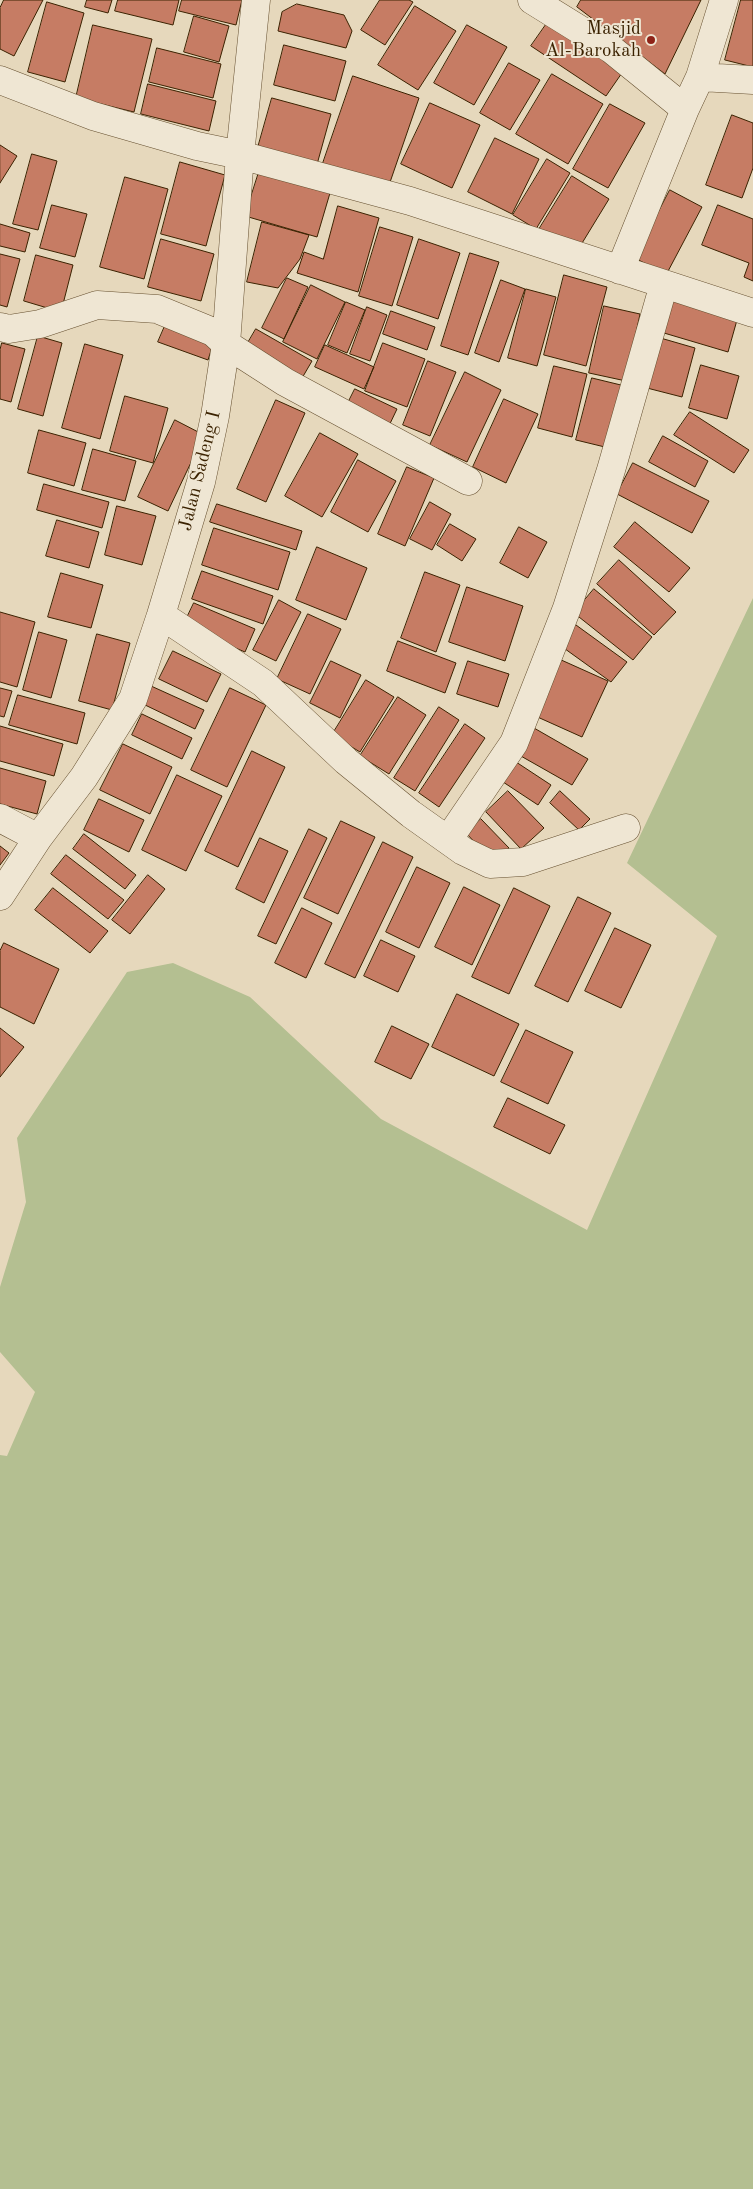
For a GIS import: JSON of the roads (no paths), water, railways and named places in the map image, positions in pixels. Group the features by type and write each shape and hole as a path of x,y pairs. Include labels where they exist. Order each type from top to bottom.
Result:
{"street":[{"name":"Jalan Sadeng I","path":"0,896 38,838 84,777 133,699 161,615 201,482 215,416 226,344 240,154 256,0"},
{"path":"620,270 685,109 700,77 724,0"},
{"path":"548,4 611,49 685,109"},
{"path":"700,77 753,80"},
{"path":"0,80 93,116 197,146 240,154 410,201 753,313"},
{"path":"448,840 514,743 567,608 602,497 664,284"},
{"path":"0,327 9,329 40,324 97,305 157,309 214,332 226,344 325,405 468,481"},
{"path":"161,615 263,683 346,761 411,814 463,851 490,864 523,862 626,828"},
{"path":"0,818 38,838"}],"place":[{"name":"Masjid Al-Barokah","path":"651,40"}]}
